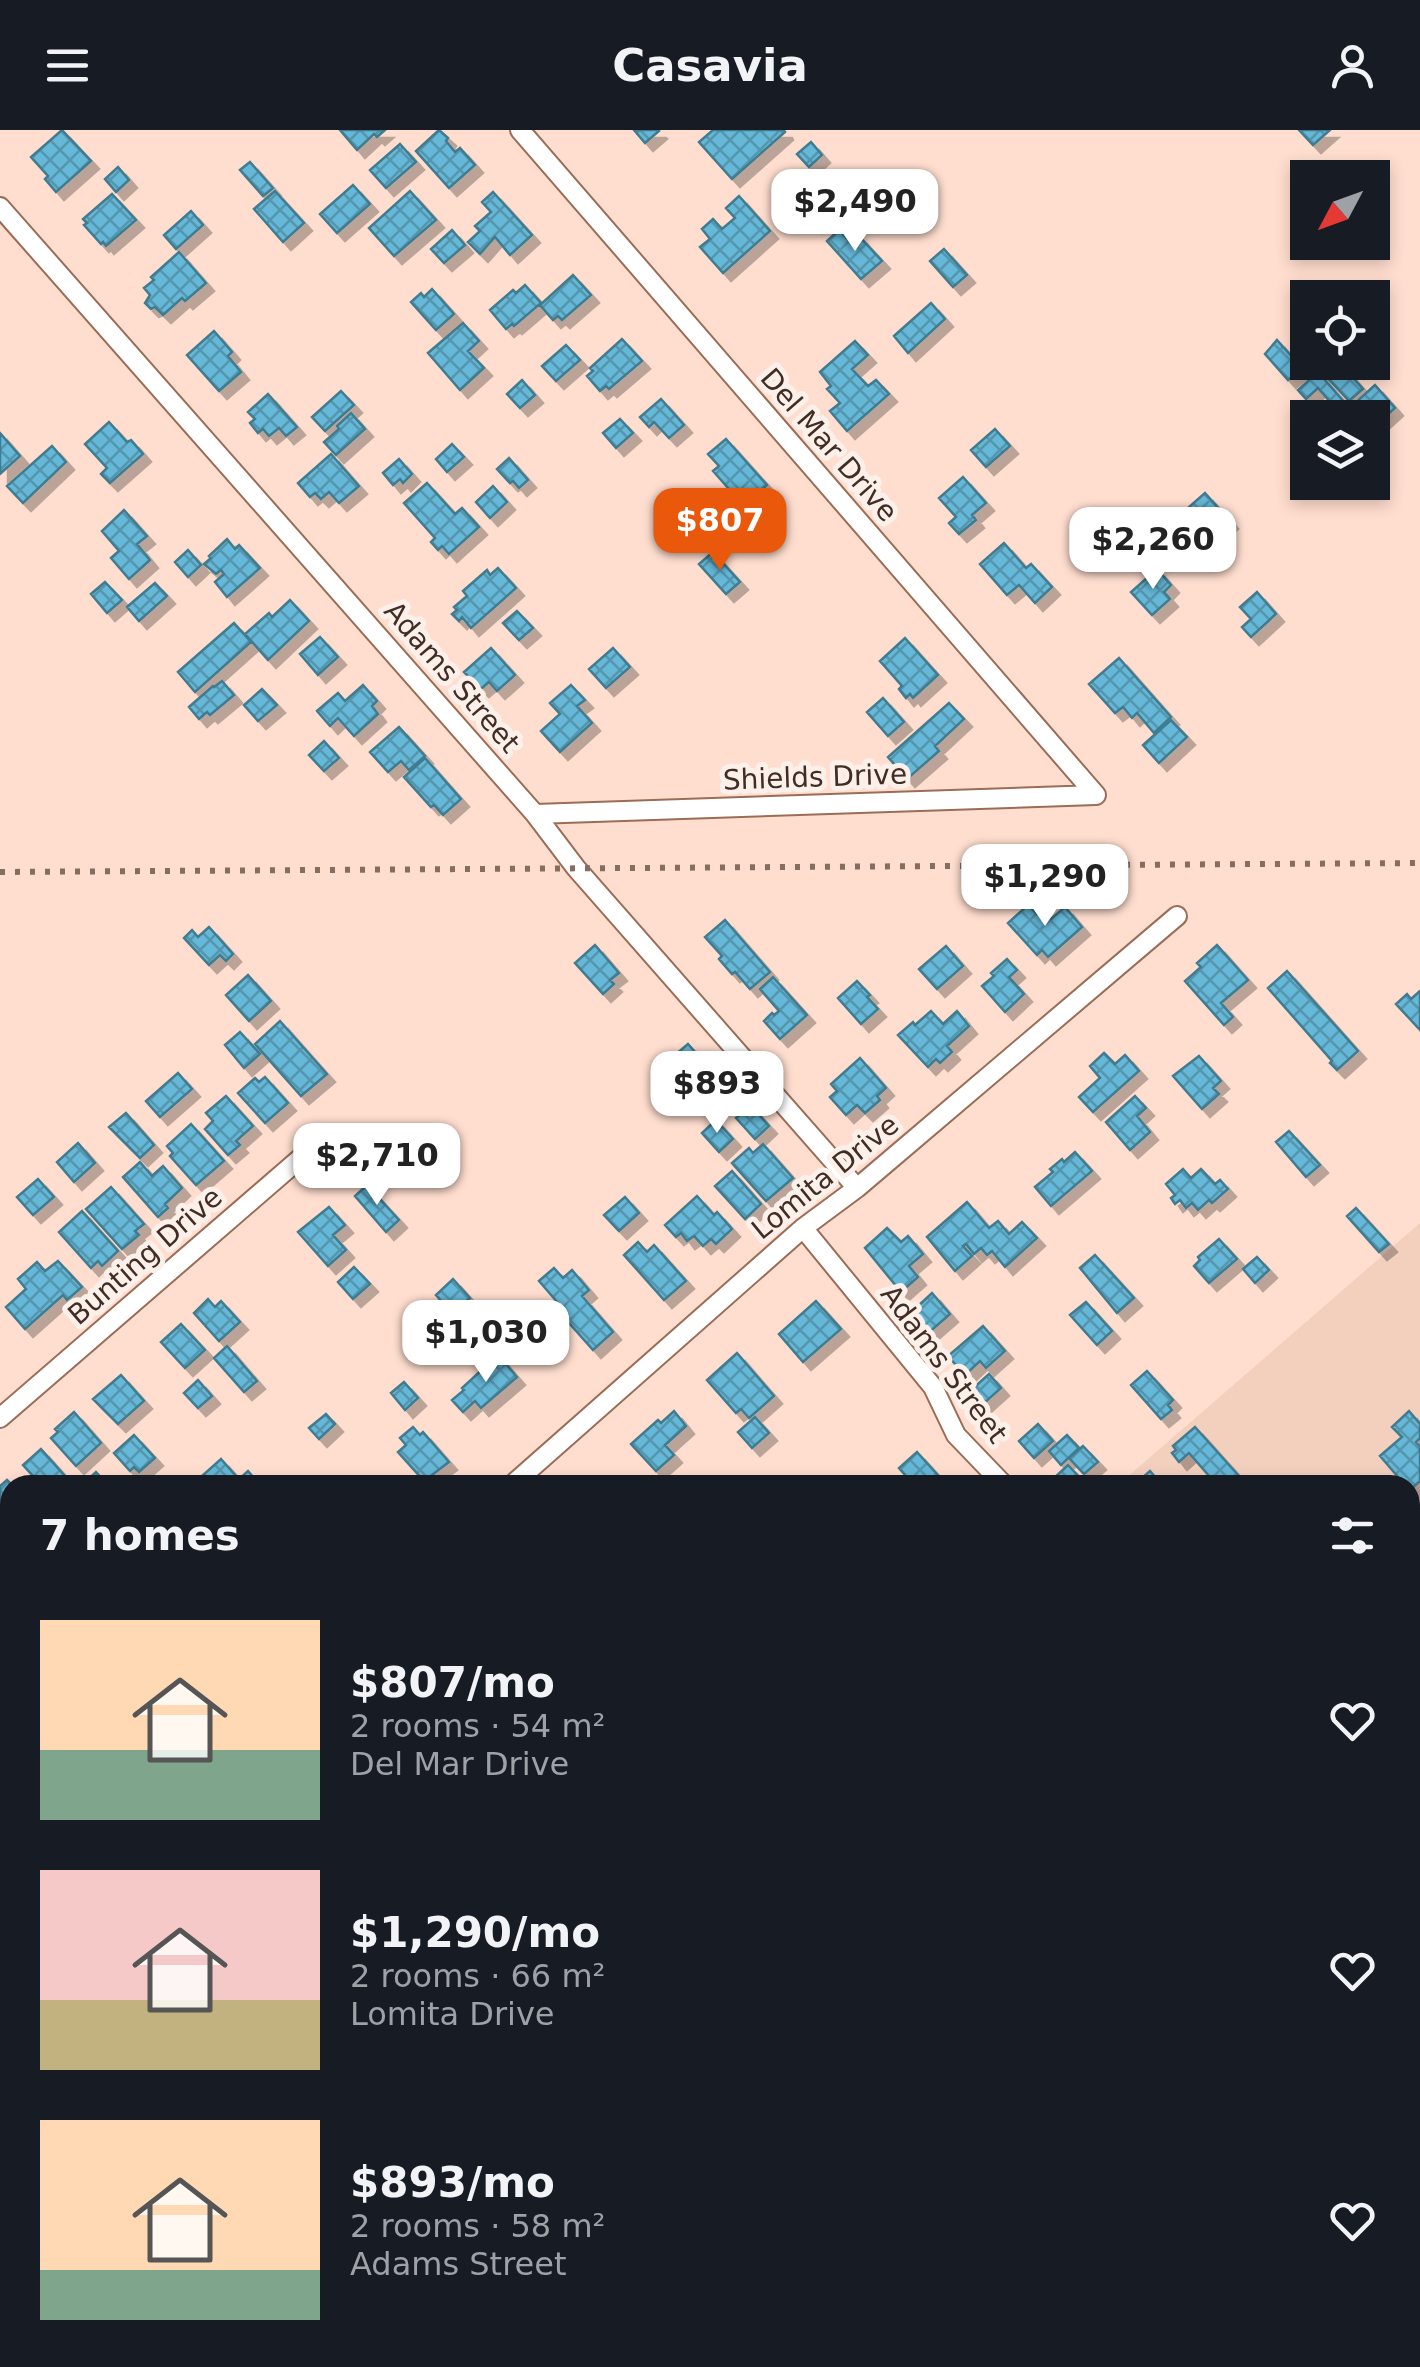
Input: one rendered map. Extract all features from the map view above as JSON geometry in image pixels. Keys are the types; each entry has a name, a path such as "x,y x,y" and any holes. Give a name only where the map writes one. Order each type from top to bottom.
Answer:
{"street":[{"name":"Del Mar Drive","path":"520,130 1096,795"},
{"name":"Adams Street","path":"0,207 535,814 576,868 857,1188"},
{"name":"Shields Drive","path":"535,814 1096,795"},
{"name":"Lomita Drive","path":"523,1475 803,1228 857,1188 1177,916"},
{"name":"Bunting Drive","path":"0,1418 326,1136"},
{"name":"Adams Street","path":"803,1228 933,1387 956,1435 994,1475"}],"shaded area":[{"path":"1420,1223 1420,1475 1130,1475"}],"building":[{"path":"62,130 91,161 56,192 31,157"},
{"path":"340,130 385,130 377,137 374,134 357,150"},
{"path":"439,130 455,152 460,148 475,165 449,188 416,151"},
{"path":"634,130 658,130 659,131 645,143"},
{"path":"713,130 785,132 732,179 699,142"},
{"path":"1299,130 1330,130 1313,145"},
{"path":"811,142 822,155 809,167 797,154"},
{"path":"400,144 416,162 386,188 370,170"},
{"path":"250,162 273,188 263,196 240,170"},
{"path":"118,167 129,180 116,192 105,179"},
{"path":"353,185 370,204 337,233 320,214"},
{"path":"827,186 840,201 814,225 796,205 816,188 820,192"},
{"path":"275,191 304,223 283,242 254,209"},
{"path":"410,191 436,220 394,256 369,228"},
{"path":"493,192 532,235 510,255 495,237 480,254 468,242 480,231 475,226 491,212 482,202"},
{"path":"112,194 136,220 106,246 84,225 87,223 83,219"},
{"path":"739,196 770,231 723,273 700,247 710,239 702,229 713,219 722,229 735,218 726,208"},
{"path":"191,211 203,225 176,249 164,235"},
{"path":"452,230 465,245 444,263 431,249"},
{"path":"839,230 851,243 859,236 882,261 861,279 827,241"},
{"path":"944,249 967,275 953,287 930,261"},
{"path":"179,252 206,283 163,315 145,303 150,295 144,288"},
{"path":"573,275 591,295 562,320 558,316 553,320 540,305"},
{"path":"525,285 541,303 506,329 490,310"},
{"path":"432,289 454,314 436,330 411,302"},
{"path":"931,303 945,319 908,353 894,336"},
{"path":"463,323 479,341 468,351 484,368 460,390 428,353"},
{"path":"214,331 232,352 228,356 241,372 219,391 187,355"},
{"path":"622,339 642,361 609,389 606,386 600,391 587,376 593,371 590,368"},
{"path":"1277,340 1290,355 1290,378 1288,380 1265,354"},
{"path":"855,341 868,355 852,369 868,386 876,380 889,394 847,431 830,411 840,403 827,389 831,386 820,372"},
{"path":"566,345 580,360 556,381 542,366"},
{"path":"522,380 535,395 520,408 507,394"},
{"path":"1309,380 1325,380 1342,400 1328,400 1318,388 1306,399 1298,390"},
{"path":"1330,380 1355,380 1363,389 1348,400"},
{"path":"1375,385 1388,400 1358,400"},
{"path":"341,391 354,405 325,431 312,417"},
{"path":"268,394 297,427 286,436 279,428 269,436 263,429 258,433 250,423 255,419 248,412"},
{"path":"661,399 684,425 669,438 654,422 649,427 640,417"},
{"path":"351,413 365,429 336,455 324,442"},
{"path":"620,419 633,433 616,448 603,433"},
{"path":"109,422 143,454 110,483 101,474 107,468 85,444"},
{"path":"995,429 1010,446 986,467 971,450"},
{"path":"0,433 20,456 0,474"},
{"path":"726,439 767,485 744,506 713,471 719,466 708,454"},
{"path":"452,444 464,457 447,472 436,459"},
{"path":"52,446 66,462 23,503 7,486"},
{"path":"331,454 359,486 339,503 329,492 321,499 315,493 310,497 298,483"},
{"path":"509,458 528,480 519,488 497,469"},
{"path":"399,459 412,474 403,483 400,479 393,485 383,473"},
{"path":"963,477 986,503 972,515 976,520 959,534 949,523 956,517 939,498"},
{"path":"427,483 455,514 462,508 479,527 449,554 442,546 438,550 431,542 435,538 404,503"},
{"path":"493,486 507,502 490,518 476,502"},
{"path":"1205,493 1230,521 1214,535 1189,507"},
{"path":"124,510 147,536 137,544 150,560 129,579 111,558 119,551 102,531"},
{"path":"1166,529 1182,547 1168,560 1152,542"},
{"path":"227,539 235,549 239,545 260,568 227,597 215,582 224,574 221,570 216,574 204,564"},
{"path":"1004,543 1026,568 1031,564 1052,587 1035,603 1019,585 1007,595 980,564"},
{"path":"188,550 201,565 188,577 175,562"},
{"path":"713,552 740,582 726,594 699,564"},
{"path":"498,568 516,588 471,628 462,617 459,621 452,614 467,596 463,591 487,570 490,575"},
{"path":"1157,569 1171,585 1164,592 1170,599 1152,615 1131,592"},
{"path":"105,582 122,600 107,613 91,594"},
{"path":"155,583 167,596 139,621 127,607"},
{"path":"1257,592 1276,614 1251,637 1242,627 1251,619 1240,607"},
{"path":"290,600 309,621 268,660 245,634"},
{"path":"517,611 533,628 519,640 503,623"},
{"path":"234,623 251,642 195,692 178,672"},
{"path":"320,637 338,657 318,675 300,654"},
{"path":"905,638 938,675 913,698 910,694 906,698 899,689 902,686 880,661"},
{"path":"491,648 515,675 497,691 489,682 481,689 464,672"},
{"path":"613,648 630,667 606,688 589,669"},
{"path":"1119,658 1171,717 1154,733 1137,713 1132,718 1123,707 1115,713 1089,684"},
{"path":"222,681 234,695 199,719 189,707"},
{"path":"363,685 377,701 372,706 378,714 354,736 338,718 330,726 317,711 338,693 345,701"},
{"path":"571,685 585,700 577,706 592,723 560,752 541,731 560,714 550,703"},
{"path":"262,689 277,705 258,721 244,705"},
{"path":"883,698 904,722 888,736 867,712"},
{"path":"949,703 964,719 935,746 939,751 907,779 888,757"},
{"path":"1171,720 1187,737 1159,763 1143,745"},
{"path":"399,727 425,756 409,770 401,761 388,772 370,752"},
{"path":"324,741 339,758 324,771 309,755"},
{"path":"425,758 461,799 443,815 404,777"},
{"path":"1028,905 1037,914 1042,909 1051,919 1065,907 1082,927 1048,957 1042,950 1037,955 1008,923"},
{"path":"725,920 770,972 750,989 719,959 722,956 705,937"},
{"path":"209,927 233,954 226,961 220,955 209,965 184,938 192,930 198,937"},
{"path":"595,945 619,973 603,994 575,963"},
{"path":"1217,945 1248,980 1221,1003 1233,1017 1224,1025 1185,981"},
{"path":"946,946 963,966 937,989 919,969"},
{"path":"1007,959 1017,970 1009,977 1024,994 1005,1012 982,986"},
{"path":"1287,971 1358,1051 1337,1070 1268,988"},
{"path":"248,975 271,1001 249,1021 226,995"},
{"path":"773,977 807,1015 780,1039 764,1021 779,1011 760,989"},
{"path":"857,981 878,1009 861,1024 838,998"},
{"path":"1420,991 1420,1030 1396,1004 1407,994 1411,999"},
{"path":"931,1011 943,1024 957,1011 969,1026 947,1046 952,1052 928,1067 898,1035"},
{"path":"280,1021 327,1074 301,1096 255,1044"},
{"path":"240,1032 260,1054 244,1068 225,1045"},
{"path":"688,1044 712,1071 692,1089 687,1084 682,1089 669,1074 675,1069 668,1061"},
{"path":"1104,1053 1115,1064 1125,1055 1139,1071 1093,1112 1079,1097 1100,1078 1090,1066"},
{"path":"1199,1056 1221,1081 1213,1088 1219,1094 1202,1109 1173,1076"},
{"path":"860,1058 886,1088 877,1096 880,1100 865,1113 857,1105 846,1115 830,1097 837,1091 831,1084"},
{"path":"178,1073 192,1089 160,1117 146,1101"},
{"path":"265,1077 288,1103 265,1123 238,1093 255,1078 259,1082"},
{"path":"226,1096 253,1126 236,1141 240,1145 228,1155 205,1129 213,1121 206,1113"},
{"path":"1135,1096 1146,1108 1137,1116 1150,1132 1130,1150 1106,1122"},
{"path":"751,1106 769,1126 755,1139 736,1118"},
{"path":"126,1113 154,1145 140,1158 109,1127"},
{"path":"716,1120 733,1139 719,1152 702,1133"},
{"path":"191,1124 224,1161 196,1185 170,1156 173,1153 167,1146"},
{"path":"1289,1131 1320,1165 1306,1177 1276,1142"},
{"path":"78,1143 95,1163 74,1182 57,1162"},
{"path":"763,1144 793,1178 766,1201 732,1163 749,1148 753,1153"},
{"path":"1075,1152 1092,1171 1051,1206 1035,1187 1053,1172 1050,1169"},
{"path":"140,1162 152,1176 163,1166 182,1188 158,1217 123,1177"},
{"path":"1183,1169 1191,1178 1201,1169 1215,1184 1220,1180 1228,1189 1198,1210 1192,1203 1186,1208 1180,1200 1175,1204 1171,1198 1175,1195 1166,1184"},
{"path":"732,1171 761,1204 745,1219 715,1186"},
{"path":"38,1179 54,1197 33,1215 17,1197"},
{"path":"367,1185 399,1220 386,1232 355,1196"},
{"path":"111,1187 144,1224 135,1231 139,1235 122,1249 86,1209"},
{"path":"697,1196 732,1229 716,1244 711,1239 703,1246 694,1236 687,1241 681,1233 676,1237 665,1225"},
{"path":"625,1197 639,1213 619,1231 604,1215"},
{"path":"967,1202 989,1228 998,1221 1009,1234 1022,1222 1037,1238 1005,1267 992,1251 987,1255 981,1248 974,1254 966,1244 963,1246 972,1256 955,1271 927,1237"},
{"path":"329,1207 345,1225 333,1235 346,1250 328,1266 298,1232"},
{"path":"1356,1208 1389,1244 1379,1252 1347,1216"},
{"path":"82,1211 118,1251 102,1266 98,1261 91,1268 59,1232"},
{"path":"887,1228 901,1242 908,1236 923,1254 909,1266 918,1277 901,1292 865,1248"},
{"path":"1219,1239 1237,1259 1209,1283 1194,1266 1200,1260 1198,1257"},
{"path":"638,1242 647,1252 654,1245 686,1281 664,1300 624,1255"},
{"path":"1095,1255 1134,1298 1117,1313 1080,1268"},
{"path":"1257,1257 1269,1270 1255,1283 1243,1269"},
{"path":"58,1261 82,1287 67,1300 63,1295 25,1329 6,1307 26,1289 18,1279 37,1262 45,1271"},
{"path":"354,1267 370,1284 353,1299 338,1282"},
{"path":"554,1268 563,1278 572,1270 589,1290 582,1296 613,1332 593,1350 561,1314 564,1310 539,1281"},
{"path":"453,1279 470,1298 452,1313 436,1295"},
{"path":"932,1293 950,1314 926,1335 911,1319"},
{"path":"208,1299 215,1307 221,1301 240,1322 219,1341 194,1313"},
{"path":"816,1301 841,1329 803,1362 779,1334"},
{"path":"1086,1302 1112,1331 1097,1345 1070,1315"},
{"path":"474,1308 489,1324 476,1336 461,1319"},
{"path":"181,1324 205,1350 185,1368 161,1342"},
{"path":"983,1326 1005,1351 986,1368 980,1361 965,1375 948,1356"},
{"path":"227,1346 257,1381 244,1392 214,1358"},
{"path":"737,1353 774,1396 749,1418 741,1409 736,1413 707,1380"},
{"path":"498,1355 517,1377 481,1408 475,1401 463,1412 452,1400"},
{"path":"1147,1371 1173,1400 1168,1405 1172,1410 1161,1419 1131,1385"},
{"path":"989,1374 1001,1388 982,1405 970,1391"},
{"path":"121,1375 144,1401 118,1424 93,1399"},
{"path":"198,1380 212,1396 198,1408 184,1393"},
{"path":"404,1382 418,1398 405,1410 391,1393"},
{"path":"674,1411 686,1426 665,1445 674,1455 656,1471 631,1444"},
{"path":"1409,1411 1420,1424 1420,1438 1416,1442 1420,1447 1420,1475 1396,1475 1380,1456 1402,1437 1392,1427"},
{"path":"74,1412 101,1443 76,1466 51,1438"},
{"path":"326,1414 335,1424 319,1439 309,1428"},
{"path":"755,1417 769,1433 752,1448 738,1432"},
{"path":"1038,1424 1053,1441 1034,1458 1019,1441"},
{"path":"413,1427 420,1435 423,1432 449,1462 432,1475 419,1475 398,1452 406,1445 400,1438"},
{"path":"1195,1427 1238,1475 1208,1475 1189,1453 1179,1462 1172,1453 1176,1450 1173,1446"},
{"path":"134,1435 155,1458 139,1472 134,1467 130,1471 114,1453"},
{"path":"1067,1435 1079,1448 1061,1465 1049,1451"},
{"path":"1083,1446 1098,1462 1084,1474 1069,1458"},
{"path":"41,1449 64,1475 32,1475 23,1465"},
{"path":"917,1452 938,1475 905,1475 899,1468"},
{"path":"221,1459 235,1475 203,1475"},
{"path":"1068,1465 1077,1475 1057,1475"}],"railway":[{"path":"0,872 1420,863"}]}
